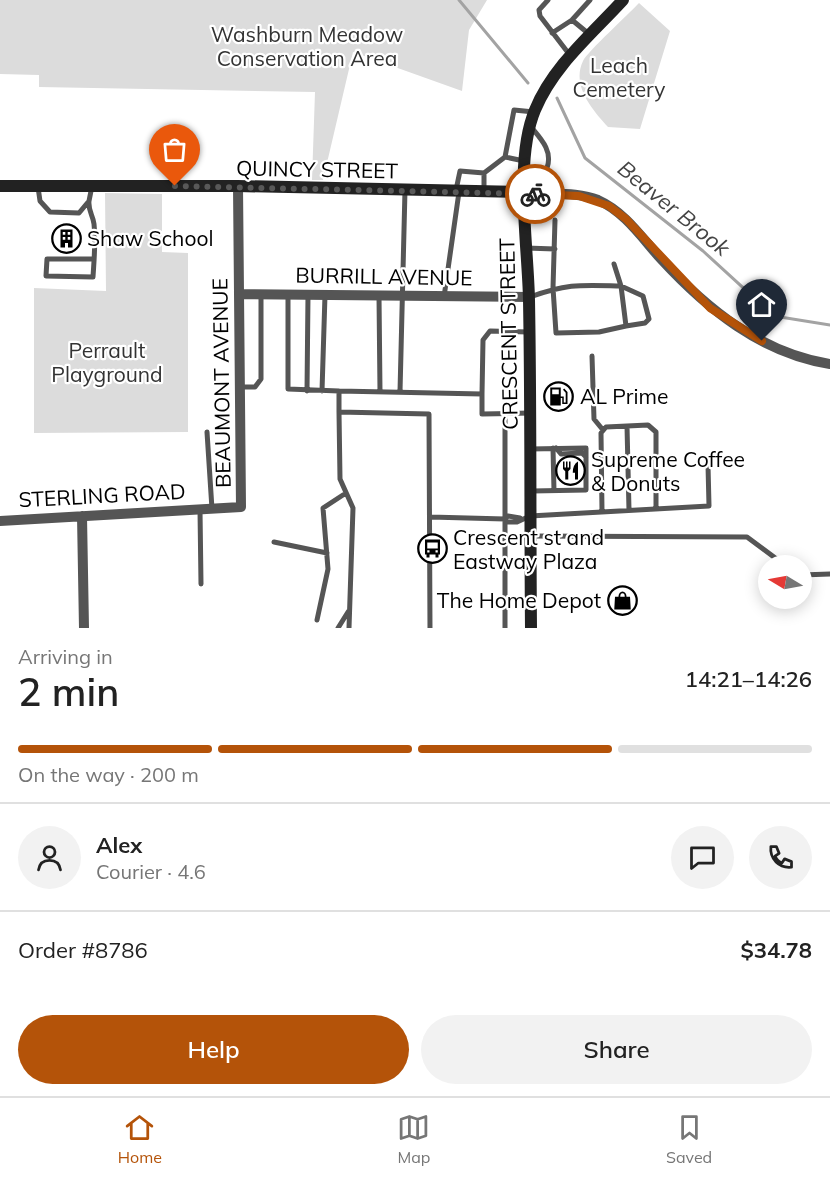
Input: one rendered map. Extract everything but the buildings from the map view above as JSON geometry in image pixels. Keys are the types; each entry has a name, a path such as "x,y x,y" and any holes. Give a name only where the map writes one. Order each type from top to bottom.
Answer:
{"main road":[{"name":"CRESCENT STREET","path":"531,628 530,536 525,517 530,491 530,413 525,192 531,127 534,112 553,78 623,0"},
{"name":"QUINCY STREET","path":"0,186 238,186 525,192"}],"street":[{"name":"BEAUMONT AVENUE","path":"238,186 241,507"},
{"path":"525,192 579,196 609,206 626,219 684,284 732,324 773,346 830,364"},
{"name":"BURRILL AVENUE","path":"239,294 529,297"},
{"name":"STERLING ROAD","path":"0,520 241,507"},
{"path":"82,516 84,628"}],"lane":[{"path":"548,0 539,10 540,16 571,56"},
{"path":"552,33 572,20 590,0"},
{"path":"572,20 591,35"},
{"path":"444,297 460,171 484,173 505,157 513,110 534,112"},
{"path":"505,157 526,167 547,168 549,163 547,146 531,127"},
{"path":"484,173 484,191"},
{"path":"38,186 40,201 50,212 79,213 89,201"},
{"path":"92,186 88,212 94,221 94,259 93,277 46,276 47,259 94,259"},
{"path":"400,392 400,296 405,190"},
{"path":"529,297 553,288 569,284 621,285 643,296 649,319 645,323 618,329 584,333 556,333 553,288 555,220"},
{"path":"526,248 555,249"},
{"path":"614,264 621,285 626,326"},
{"path":"240,387 255,387 261,379 261,294"},
{"path":"288,295 288,390 482,394"},
{"path":"307,390 308,295"},
{"path":"322,391 325,295"},
{"path":"379,296 380,392"},
{"path":"529,332 490,331 486,334 483,340 482,414 530,413"},
{"path":"592,356 594,419 603,430"},
{"path":"339,391 340,478 353,508 349,628"},
{"path":"339,412 429,414 430,628"},
{"path":"505,413 505,628"},
{"path":"602,511 601,433 606,427 648,425 656,432 656,509"},
{"path":"627,426 629,510"},
{"path":"207,432 212,509"},
{"path":"554,448 554,491"},
{"path":"530,449 586,448 586,490 530,491"},
{"path":"430,517 505,519 508,516 525,517 709,506 708,465"},
{"path":"317,621 328,569 323,508 346,493"},
{"path":"200,510 201,584"},
{"path":"530,536 747,537 771,555"},
{"path":"274,542 327,553"},
{"path":"812,575 830,574"},
{"path":"338,628 349,611"}],"green space":[{"name":"Washburn Meadow Conservation Area","path":"0,0 487,0 469,30 462,91 353,52 323,180 312,180 315,92 39,87 39,75 0,74"},
{"name":"Leach Cemetery","path":"639,3 670,31 640,129 608,127 585,97 580,70 586,56"},
{"name":"Perrault Playground","path":"105,193 162,194 162,252 188,253 188,432 34,433 34,288 106,291"}],"waterway":[{"name":"Beaver Brook","path":"459,0 528,83"},
{"name":"Beaver Brook","path":"557,98 585,158 703,251 774,316 830,325"}],"way so far":[{"path":"175,186 484,191 535,194"}],"place":[{"name":"Shaw School","path":"66,238"},
{"name":"AL Prime","path":"559,396"},
{"name":"Supreme Coffee & Donuts","path":"570,471"},
{"name":"Crescent st and Eastway Plaza","path":"432,549"},
{"name":"The Home Depot","path":"622,600"}],"route":[{"path":"535,194 579,196 609,206 626,219 684,284 710,308 762,341"}]}
